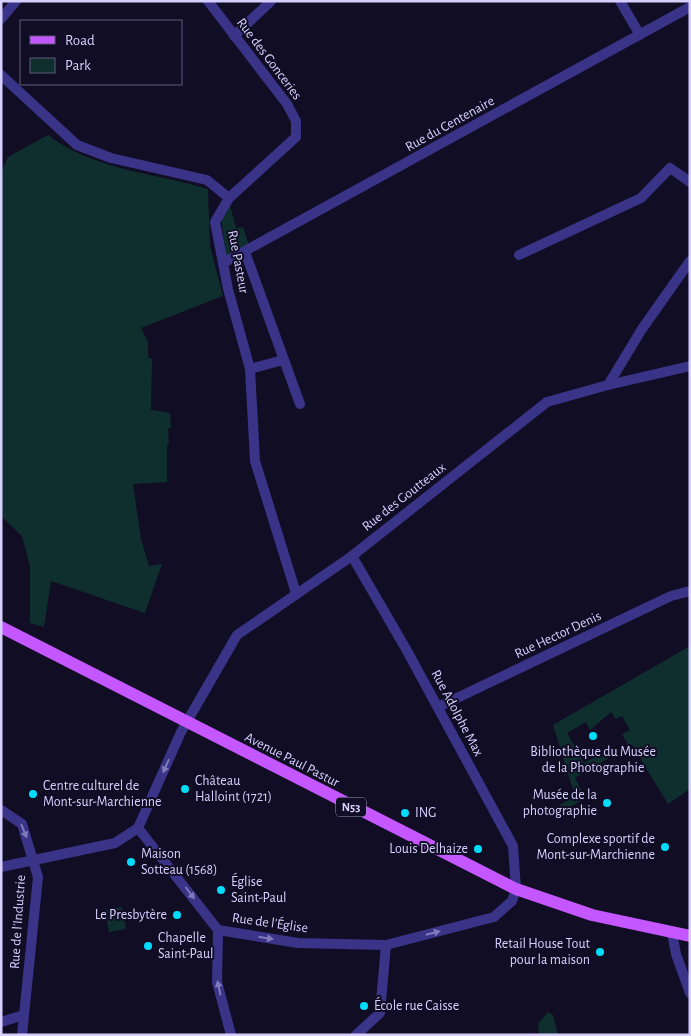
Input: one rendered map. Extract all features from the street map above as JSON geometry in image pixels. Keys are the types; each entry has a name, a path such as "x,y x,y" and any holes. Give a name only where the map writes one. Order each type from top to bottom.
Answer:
{"main road":[{"name":"Avenue Paul Pastur","path":"1,627 516,889 592,915 690,936"}],"street":[{"path":"3,14 16,1"},
{"name":"Rue des Gonceries","path":"208,1 287,104 296,121 296,137 229,198"},
{"path":"234,36 271,1"},
{"path":"620,1 640,35"},
{"name":"Rue du Centenaire","path":"223,263 690,7"},
{"path":"1,75 77,145 111,158 207,180 229,198"},
{"path":"519,255 641,198 670,168 690,182"},
{"name":"Rue Pasteur","path":"229,198 215,222 223,263 250,370 255,462 296,593"},
{"path":"245,252 300,404"},
{"path":"608,385 642,329 690,261"},
{"path":"250,370 283,360"},
{"name":"Rue des Goutteaux","path":"187,723 237,636 296,593 352,556 548,402 608,385 690,366"},
{"name":"Rue Adolphe Max","path":"352,556 438,707 513,846 516,889"},
{"name":"Rue Hector Denis","path":"438,707 671,596 690,590"},
{"path":"138,828 181,732 187,723"},
{"path":"1,810 22,824 34,861 1,867"},
{"name":"Rue de l'Église","path":"138,828 218,930 298,943 386,945 494,917 512,901 516,889"},
{"name":"Rue de l'Industrie","path":"22,1035 38,877 34,861 115,843 138,828"},
{"path":"218,930 217,982 231,1035"},
{"path":"672,933 676,954 690,993"},
{"path":"356,1035 380,1013 386,945"},
{"path":"1,1022 24,1015"}],"green space":[{"path":"48,135 66,147 104,163 208,189 210,246 223,296 141,328 148,342 148,357 152,359 151,410 170,413 171,428 168,428 167,482 133,484 141,539 149,566 162,564 145,613 51,581 44,627 30,623 30,566 22,536 1,516 1,172 8,157"},
{"path":"230,205 236,228 243,227 249,246 226,257 221,216"},
{"path":"690,646 690,789 668,804 632,745 629,746 622,734 630,730 622,716 616,719 611,712 590,730 586,722 567,733 584,763 611,748 614,755 575,778 584,795 580,801 554,817 551,810 570,799 574,793 553,725"},
{"path":"122,907 126,929 109,932 105,910"},
{"path":"548,1012 553,1015 558,1035 539,1035 538,1024"}],"place":[{"name":"Bibliothèque du Musée de la Photographie","path":"593,736"},
{"name":"Château Halloint (1721)","path":"185,789"},
{"name":"Centre culturel de Mont-sur-Marchienne","path":"33,794"},
{"name":"Musée de la photographie","path":"607,803"},
{"name":"ING","path":"405,813"},
{"name":"Complexe sportif de Mont-sur-Marchienne","path":"665,847"},
{"name":"Louis Delhaize","path":"478,849"},
{"name":"Maison Sotteau (1568)","path":"131,862"},
{"name":"Église Saint-Paul","path":"221,890"},
{"name":"Le Presbytère","path":"177,915"},
{"name":"Chapelle Saint-Paul","path":"148,946"},
{"name":"Retail House Tout pour la maison","path":"600,952"},
{"name":"École rue Caisse","path":"364,1006"}]}
